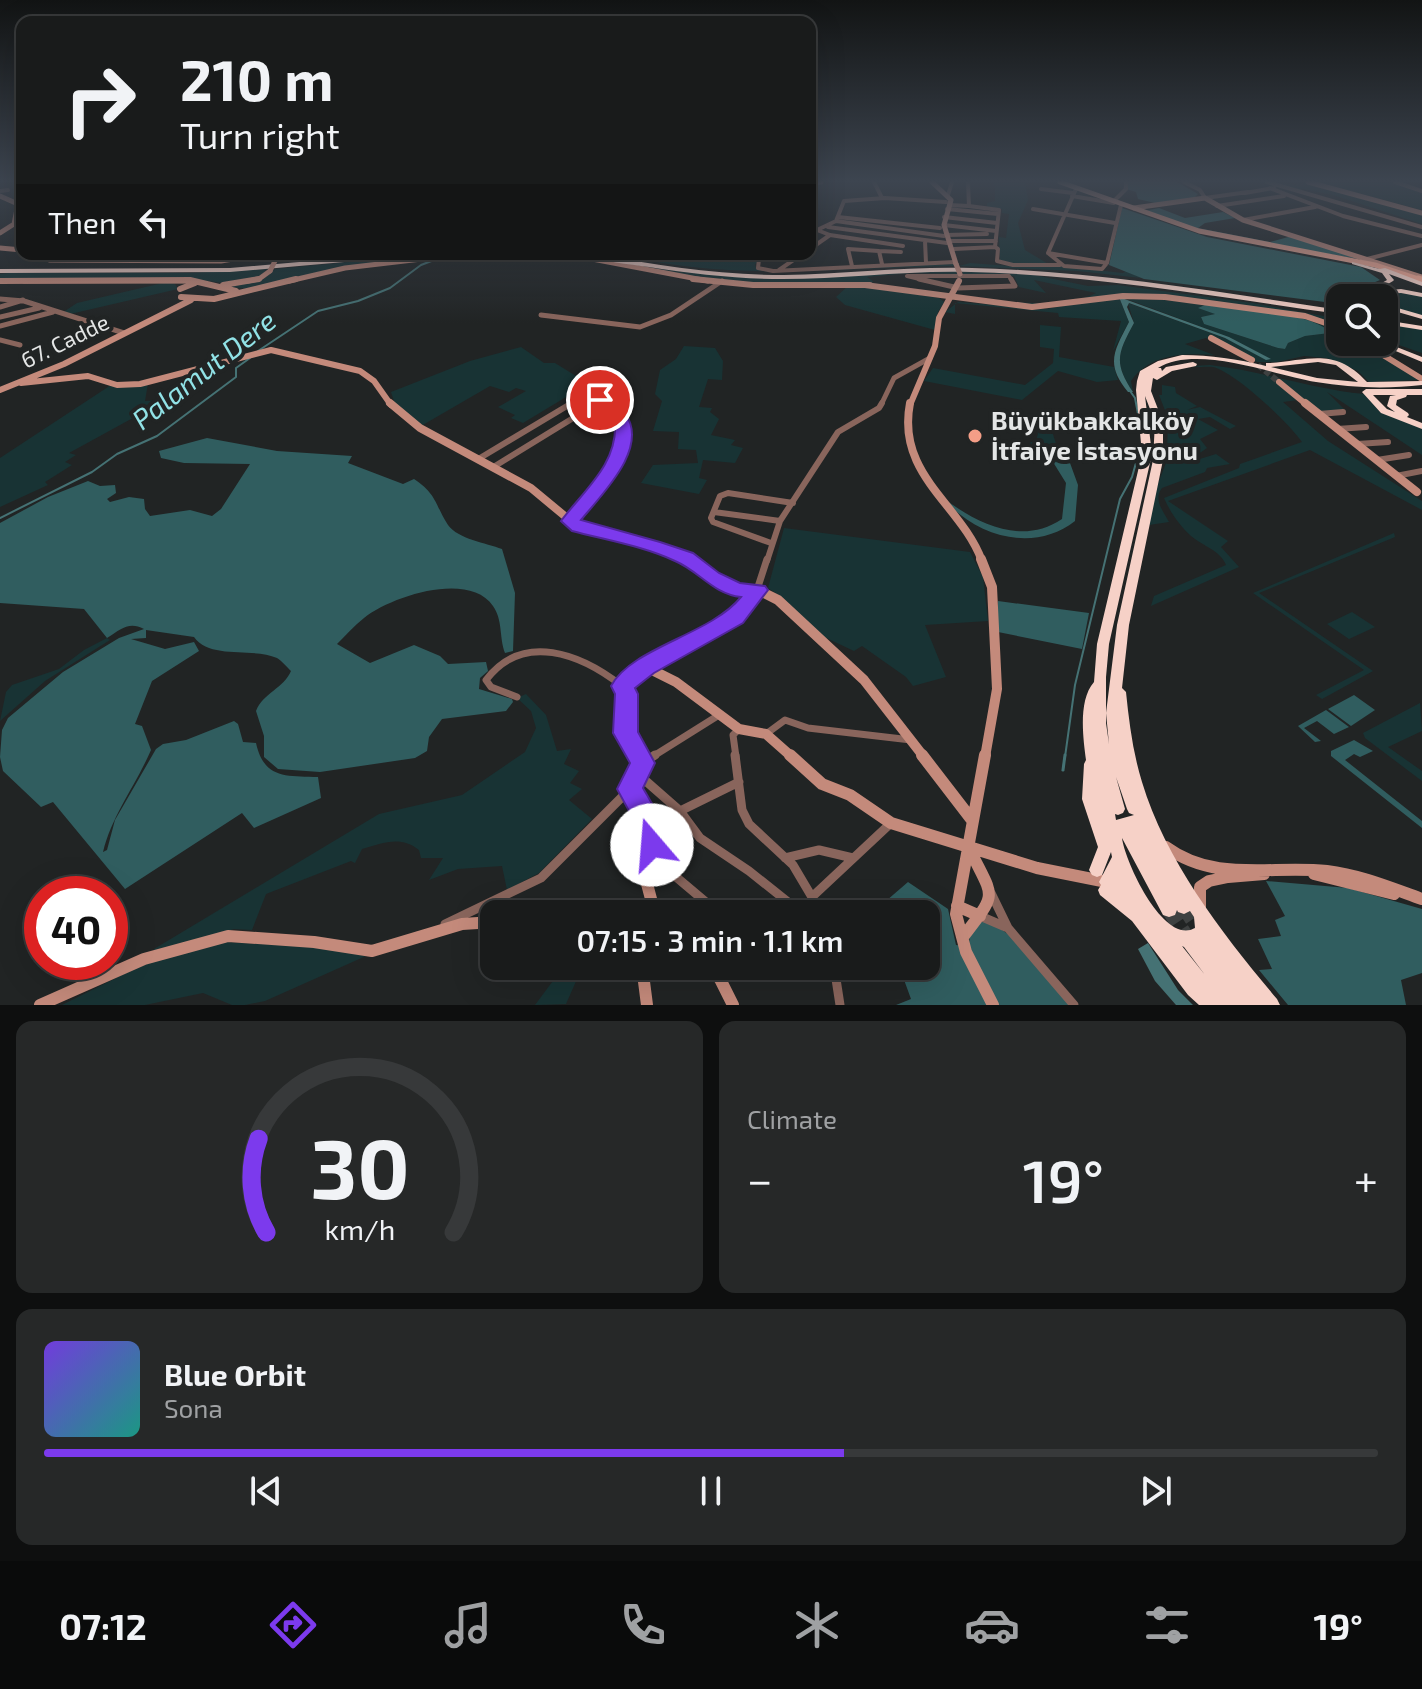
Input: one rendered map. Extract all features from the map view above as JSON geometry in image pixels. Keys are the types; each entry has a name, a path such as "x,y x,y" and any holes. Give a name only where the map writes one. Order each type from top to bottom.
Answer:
{"highway":[{"path":"0,269 214,270 325,260"},
{"path":"266,268 333,260"},
{"path":"0,269 266,268 337,260"},
{"path":"623,260 728,275 782,277 938,269 984,270 1096,280 1326,309"},
{"path":"629,260 664,267 787,274 985,268 1072,274 1326,307"},
{"path":"633,260 664,267"},
{"path":"638,260 664,267"},
{"path":"1354,263 1422,280"},
{"path":"1354,263 1384,272 1391,280 1384,284"},
{"path":"1206,291 1326,309"},
{"path":"1398,291 1422,295"},
{"path":"1217,295 1326,310"},
{"path":"1398,312 1422,323"},
{"path":"1398,320 1422,323"},
{"path":"1398,320 1422,323"},
{"path":"1398,346 1422,354"},
{"path":"1398,350 1422,360"},
{"path":"1118,809 1105,763 1099,723 1100,677 1103,644 1147,454 1147,431 1139,390 1141,377 1153,366 1180,359 1213,358 1272,365 1304,358 1322,359 1349,369 1360,382 1344,369 1329,363 1305,361 1300,367 1315,377 1338,383"},
{"path":"1134,809 1121,775 1113,738 1113,713 1123,625 1158,460 1159,431 1147,391 1149,377 1170,365 1200,361 1231,363 1337,386 1420,386"},
{"path":"1251,362 1294,376 1338,383 1420,386"},
{"path":"1420,386 1393,398 1391,406 1422,423"},
{"path":"1370,393 1384,411 1422,423"},
{"path":"1100,677 1089,712 1092,758 1089,799 1105,847 1103,881 1138,916 1194,989 1215,1005"},
{"path":"1118,682 1127,748 1139,796 1159,839 1184,910 1204,931 1196,939 1184,940 1160,927"},
{"path":"1092,758 1127,831 1184,910 1271,1005"},
{"path":"1127,831 1114,827 1135,821 1145,825 1159,839"},
{"path":"1103,881 1120,858 1127,831"},
{"path":"1120,858 1140,899 1215,1005"},
{"path":"1103,881 1140,899"},
{"path":"1237,1005 1198,941 1255,1005"}],"main road":[{"path":"943,229 956,263"},
{"path":"1190,229 1207,235 1354,263"},
{"path":"1194,229 1375,265 1422,280"},
{"path":"1271,229 1397,268 1422,280"},
{"path":"947,239 954,249 959,281 940,313 936,344 909,405 912,446 929,486 984,560 994,597 997,689 956,914 974,971 993,1005"},
{"path":"221,296 229,290 229,286 259,279 270,260"},
{"path":"158,280 174,282 181,293 204,298 264,288 327,271 415,260"},
{"path":"383,264 428,260"},
{"path":"590,260 618,267 722,281 768,285 824,282 865,285 1005,304 1052,307 1123,296 1165,297 1305,316 1326,323"},
{"path":"0,281 158,280 235,284"},
{"path":"210,285 229,290 264,288"},
{"path":"204,298 219,293 210,285"},
{"name":"67. Cadde","path":"145,322 173,306 181,293 210,285"},
{"name":"67. Cadde","path":"0,390 21,383 185,302 204,298"},
{"path":"1211,338 1251,362"},
{"path":"21,383 88,376 117,385 140,384 189,374 257,352 310,357 360,371 374,381 394,408 420,428 531,488 578,527 653,546 686,558 712,578 737,590 758,590 778,600 864,680 972,820"},
{"path":"1380,356 1420,386"},
{"path":"1279,382 1420,493"},
{"path":"646,667 676,682 739,729 766,734 822,784 850,795 891,823 1037,868 1103,881"},
{"path":"622,686 626,694 625,733 643,763 630,789 647,819 652,845 646,880 651,900"},
{"path":"1159,839 1180,860 1203,869 1331,871 1377,883 1422,902"},
{"path":"963,937 990,902 991,893 968,847"},
{"path":"1184,910 1200,887 1209,881 1271,874 1315,874 1422,902"},
{"path":"957,906 980,916"},
{"path":"40,1005 144,959 228,936 314,942 372,951 462,924 480,923"},
{"path":"644,980 647,1005"},
{"path":"720,980 733,1005"}],"street":[{"path":"821,229 817,230 830,235 903,246"},
{"path":"840,229 925,241 996,232"},
{"path":"874,234 877,229"},
{"path":"889,229 995,244"},
{"path":"968,229 996,232"},
{"path":"996,229 996,259 1001,264 1060,265 1089,271 1102,269 1107,263 1114,229"},
{"path":"1058,229 1048,253 1060,265"},
{"path":"816,245 830,235"},
{"path":"851,238 848,249 852,266"},
{"path":"902,264 905,238"},
{"path":"925,241 926,263"},
{"path":"954,249 995,244"},
{"path":"1367,260 1422,245"},
{"path":"848,249 901,252"},
{"path":"879,251 882,264"},
{"path":"1048,253 1107,263"},
{"path":"758,260 758,268 777,271 956,263"},
{"path":"777,271 793,260"},
{"path":"959,281 907,276 959,281 1015,286 1009,276 959,281"},
{"path":"541,315 640,327 671,315 722,281"},
{"path":"0,299 16,296 53,312 84,318 124,333"},
{"path":"0,307 23,300"},
{"path":"0,317 41,307"},
{"path":"0,326 53,312"},
{"path":"0,340 20,345"},
{"path":"517,697 491,687 487,676 506,660 527,651 544,649 585,662 622,686 646,667 735,618 758,590 780,521 838,432 879,408 894,378 930,358"},
{"path":"480,458 584,395 593,395 618,415 624,425 625,440 609,474 570,521"},
{"path":"495,466 601,403"},
{"path":"1318,414 1343,412"},
{"path":"1337,429 1366,427"},
{"path":"1357,444 1388,442"},
{"path":"1377,460 1409,455"},
{"path":"1396,476 1422,471"},
{"path":"771,543 714,522 711,518 720,496 726,493 793,503"},
{"path":"714,512 780,521"},
{"path":"643,763 719,715"},
{"path":"766,734 785,720 809,730 838,729 895,741 911,740"},
{"path":"739,729 733,735 742,810 749,824 793,865 815,900"},
{"path":"639,775 680,811 706,842 751,872 782,900"},
{"path":"680,811 739,782"},
{"path":"424,935 541,878 630,789"},
{"path":"813,896 891,823"},
{"path":"785,858 825,848 853,858"},
{"path":"650,855 703,900"},
{"path":"991,893 1008,928 1074,1005"},
{"path":"980,916 1008,928"},
{"path":"836,980 840,1005"}],"shaded area":[{"path":"1007,229 1020,229 1025,250 1050,265 1038,266 1126,271 1141,278 1077,271 959,266 970,263 1010,266 1000,262 999,237 1006,238"},
{"path":"1117,229 1183,229 1207,237 1361,267 1380,280 1370,284 1326,284 1325,302 1144,279 1109,265"},
{"path":"1198,229 1270,242 1292,236 1369,261"},
{"path":"402,260 374,263 253,289 230,287 261,280 275,269"},
{"path":"604,260 745,277 956,271 958,274 910,273 867,277 872,283 755,283"},
{"path":"648,260 757,260 760,261 755,264 756,268 762,271 703,268"},
{"path":"953,264 954,266 828,270 762,271"},
{"path":"267,269 261,276 224,283 191,279 0,279 0,274 9,273 189,273"},
{"path":"962,271 1034,275 1088,286 1118,285 1253,303 1326,316 1326,322 1302,314 1114,295 1075,300 1096,293 1034,280 1046,293 1019,287 1014,276 963,274"},
{"path":"167,282 175,284 178,289 66,315 62,313 77,303"},
{"path":"850,284 939,298 944,302 938,312 935,330 845,305 836,297"},
{"path":"1398,293 1422,296 1422,316 1398,308"},
{"path":"1139,296 1296,315 1326,326 1326,330 1313,322 1210,310 1215,314 1201,317 1204,324 1285,349 1288,343 1305,336 1326,333 1326,356 1381,356 1419,380 1369,382 1358,371 1326,358 1304,356 1277,362 1257,362 1206,338 1185,344 1214,355 1179,355 1157,360 1131,381 1133,392 1122,373 1121,350 1134,323 1128,303 1225,338 1270,359 1229,337 1124,298"},
{"path":"1119,297 1129,322 1113,351 1121,321 1059,317 1058,313 957,303 1046,309"},
{"path":"1119,297 1229,337 1271,359 1266,360 1225,338 1129,303 1127,307 1134,323 1120,358 1122,373 1133,392 1128,392 1114,365 1116,350 1129,322"},
{"path":"1001,301 1037,303 1056,303 1030,306"},
{"path":"955,304 955,314 945,312"},
{"path":"1205,305 1291,316 1321,326 1326,333 1305,336 1288,343 1285,349 1278,348 1204,324 1201,317 1215,314 1198,308"},
{"path":"1040,325 1061,327 1059,357 1114,367 1118,380 1097,382 1058,371 1022,400 924,381 933,368 1025,385 1053,363 1054,349 1040,347"},
{"path":"1398,326 1422,329 1422,353 1398,345"},
{"path":"684,346 715,348 723,361 722,380 708,379 699,407 712,408 710,412 719,419 711,435 735,440 731,445 743,448 735,463 703,460 699,478 707,480 699,494 641,483 653,465 698,463 696,450 678,449 679,432 653,431 662,401 655,394 660,370 676,359"},
{"path":"521,347 544,363 555,363 610,397 610,405 581,388 523,423 511,418 515,415 498,407 526,391 516,388 509,392 490,386 421,426 396,407 391,392 470,361"},
{"path":"1210,365 1364,394 1380,412 1422,428 1422,455 1327,392 1345,410 1314,413 1298,400 1283,402 1328,441 1422,501 1422,510 1310,450 1168,501 1228,541 1221,547 1239,567 1151,606 1154,596 1226,565 1216,552 1183,528 1164,498 1239,468 1240,464 1302,442 1274,411 1235,378 1213,367 1194,366"},
{"path":"148,383 145,401 165,400 159,408 161,412 145,422 131,419 69,453 76,455 65,462 72,465 45,482 48,485 0,507 0,458 111,385"},
{"path":"1162,385 1175,387 1176,393 1197,406 1187,410 1200,407 1236,426 1230,429 1210,417 1198,419 1218,430 1200,439 1207,448 1188,457 1167,454 1168,418 1159,395 1162,395"},
{"path":"1033,417 1051,428 1058,450 1066,450 1070,463 1053,462 1046,450 1015,450 1036,440 1038,434"},
{"path":"207,438 277,451 352,456 348,463 403,484 414,479 422,484 453,530 502,549 515,593 513,651 505,653 493,606 482,596 467,590 449,589 411,595 393,602 360,621 337,644 370,663 414,645 440,656 448,664 486,662 488,671 480,678 479,689 512,699 513,702 506,711 442,719 429,737 427,751 415,758 320,772 278,769 264,757 264,736 256,711 291,671 279,659 267,655 221,651 201,644 194,637 146,630 146,638 131,639 165,649 194,642 199,651 152,681 135,724 142,726 151,750 112,825 103,852 107,850 115,820 156,749 234,721 238,724 243,742 256,743 260,755 271,769 286,775 318,777 321,798 254,828 242,813 128,887 128,876 114,876 53,802 41,807 3,771 0,757 2,730 8,718 63,672 119,638 144,629 129,626 107,638 84,609 0,603 0,523 48,497 88,481 100,486 115,485 116,493 107,499 110,502 129,497 144,499 150,516 190,510 212,516 221,509 250,464 184,463 161,458 159,451"},
{"path":"1216,454 1230,464 1207,468 1205,472 1162,488 1159,501 1169,522 1149,525 1154,494 1166,463 1190,462"},
{"path":"1053,462 1070,463 1078,485 1075,521 1041,537 1005,536 987,530 955,511 942,497 970,516 1000,528 1031,531 1047,527 1062,519 1066,483"},
{"path":"784,528 970,552 983,577 988,621 925,625 946,677 913,686 906,677 862,646 854,651 820,635 783,598 768,588"},
{"path":"1394,533 1395,537 1259,593 1373,671 1322,699 1316,695 1364,670 1253,593"},
{"path":"998,601 1089,613 1082,649 998,632"},
{"path":"1352,612 1375,627 1349,639 1327,624"},
{"path":"107,638 110,640 45,681 0,721 6,692 12,685 59,669"},
{"path":"526,694 546,715 557,751 571,749 564,764 579,771 570,783 582,789 569,800 592,819 539,873 507,890 502,866 458,869 429,880 443,858 421,858 419,850 412,845 384,843 362,849 355,863 351,861 266,894 252,930 234,929 155,952 154,949 379,814 462,795 525,752 536,728 531,711 517,698"},
{"path":"1354,695 1375,710 1351,726 1328,709"},
{"path":"1420,703 1422,731 1388,747 1422,771 1422,781 1365,738 1363,733"},
{"path":"1326,710 1349,727 1334,734 1317,721 1304,728 1321,741 1315,742 1298,726"},
{"path":"1354,740 1373,751 1360,757 1354,754 1345,760 1422,821 1422,828 1331,756 1331,751"},
{"path":"1266,881 1348,888 1422,909 1422,973 1401,980 1406,1005 1288,1005 1259,970 1272,969 1258,939 1281,936 1275,920 1285,916"},
{"path":"908,882 935,900 887,900"},
{"path":"940,904 948,909 956,945 969,946 970,928 984,917 1012,937 1073,1005 896,1005 911,999 904,980 940,980"},
{"path":"224,942 319,947 366,956 265,1001 245,1005 232,1005 203,993 145,1005 62,1005 112,980 128,980 128,972 142,965"},
{"path":"1148,943 1178,990 1193,1005 1176,1005 1155,981 1138,949"},
{"path":"554,980 577,980 566,1004 535,1005"}],"waterway":[{"name":"Palamut Dere","path":"258,351 318,311 358,301 390,288 421,265 434,260"},
{"name":"Palamut Dere","path":"0,518 92,472 117,454 157,436 236,377 236,368 250,358"},
{"path":"1130,391 1135,398 1139,419"},
{"path":"1065,757 1075,685 1120,499 1132,477 1141,445"},
{"path":"1063,770 1065,755"}],"tunnel":[{"path":"1258,365 1279,382"},
{"path":"1184,907 1202,934"},
{"path":"1169,910 1188,939"}],"place":[{"name":"Büyükbakkalköy İtfaiye İstasyonu","path":"975,436"}],"route":[{"path":"600,400 615,410 623,422 625,440 609,474 570,521 578,527 653,546 686,558 712,578 737,590 758,590 754,599 735,618 646,667 622,686 626,694 625,733 643,763 630,789 647,819 652,845"}]}
